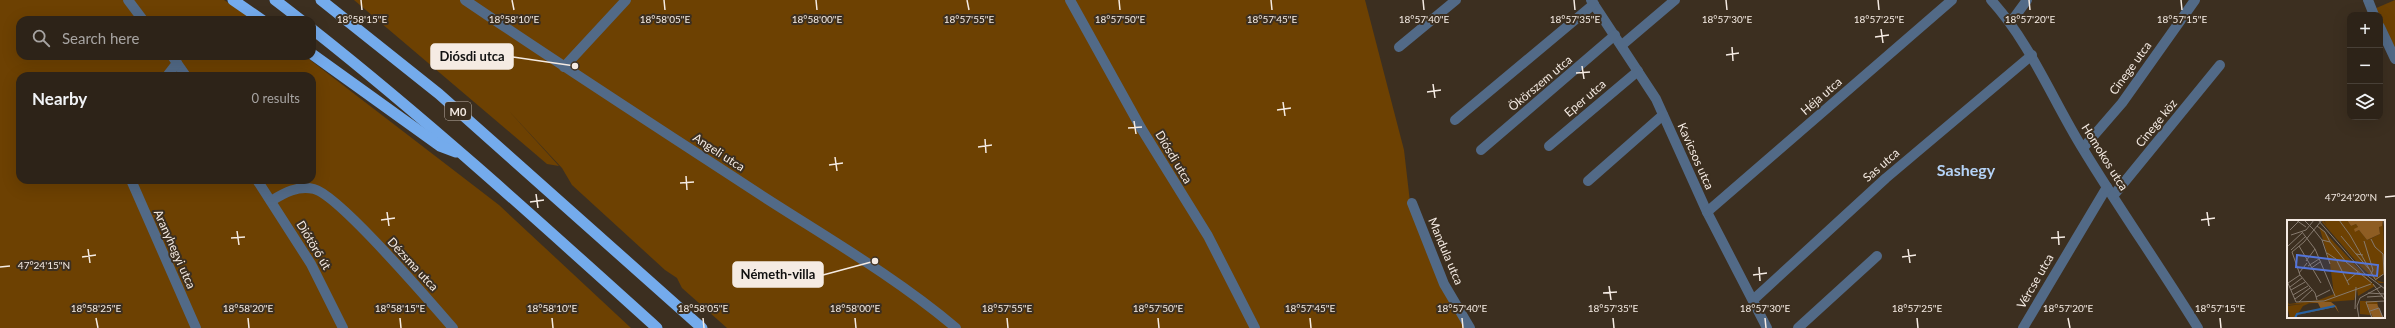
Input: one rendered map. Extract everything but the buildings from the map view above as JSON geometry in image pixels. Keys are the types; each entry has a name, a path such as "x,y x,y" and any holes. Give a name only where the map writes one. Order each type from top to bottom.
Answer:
{"highway":[{"path":"233,0 256,16"},
{"path":"275,0 296,16"},
{"name":"M0","path":"321,0 439,94 702,328"},
{"name":"M0","path":"316,32 370,75 466,156 657,328"},
{"path":"316,57 440,146 466,156"}],"street":[{"path":"128,0 140,16"},
{"name":"Angeli utca","path":"465,0 564,67 907,291 956,328"},
{"path":"564,67 626,0"},
{"name":"Diósdi utca","path":"1070,0 1145,134 1208,236 1254,328"},
{"path":"1398,47 1456,0"},
{"path":"1622,45 1675,0"},
{"name":"Héja utca","path":"1707,212 1952,0"},
{"name":"Homokos utca","path":"1991,0 2011,22 2032,55 2083,148 2198,328"},
{"path":"2011,22 2026,0"},
{"name":"Cinege utca","path":"2083,148 2122,103 2195,0"},
{"path":"2368,0 2373,12"},
{"path":"1455,120 1592,2"},
{"name":"Kavicsos utca","path":"1592,2 1622,45 1663,115 1707,212 1767,328"},
{"path":"2383,34 2395,59"},
{"name":"Ökörszem utca","path":"1481,150 1615,35"},
{"name":"Sas utca","path":"1752,300 1886,178 2032,55"},
{"path":"169,72 174,60 183,72"},
{"name":"Cinege köz","path":"2114,196 2220,65"},
{"name":"Eper utca","path":"1550,146 1638,71"},
{"path":"1588,181 1663,115"},
{"name":"Aranyhegyi utca","path":"133,184 196,328"},
{"name":"Diótörő út","path":"260,184 311,264 343,328"},
{"name":"Vércse utca","path":"2023,328 2107,187"},
{"name":"Dézsma utca","path":"271,201 284,193 304,188 324,193 346,213 399,268 453,328"},
{"name":"Mandula utca","path":"1412,203 1444,284 1470,328"},
{"path":"1798,328 1877,256"}],"shaded area":[{"path":"0,0 224,0 249,16 16,16 16,60 310,60 499,205 631,328 0,328"},
{"path":"354,0 1365,0 1404,150 1410,202 1470,328 727,328 682,288 677,278 665,270 572,185 562,168 507,109 559,166 547,164"},
{"path":"2395,0 2395,52 2383,27 2383,12 2376,12 2374,9"}],"place":[{"name":"Diósdi utca","path":"575,66"},
{"name":"Németh-villa","path":"875,261"}],"district":[{"name":"Sashegy","path":"1966,169"}]}
